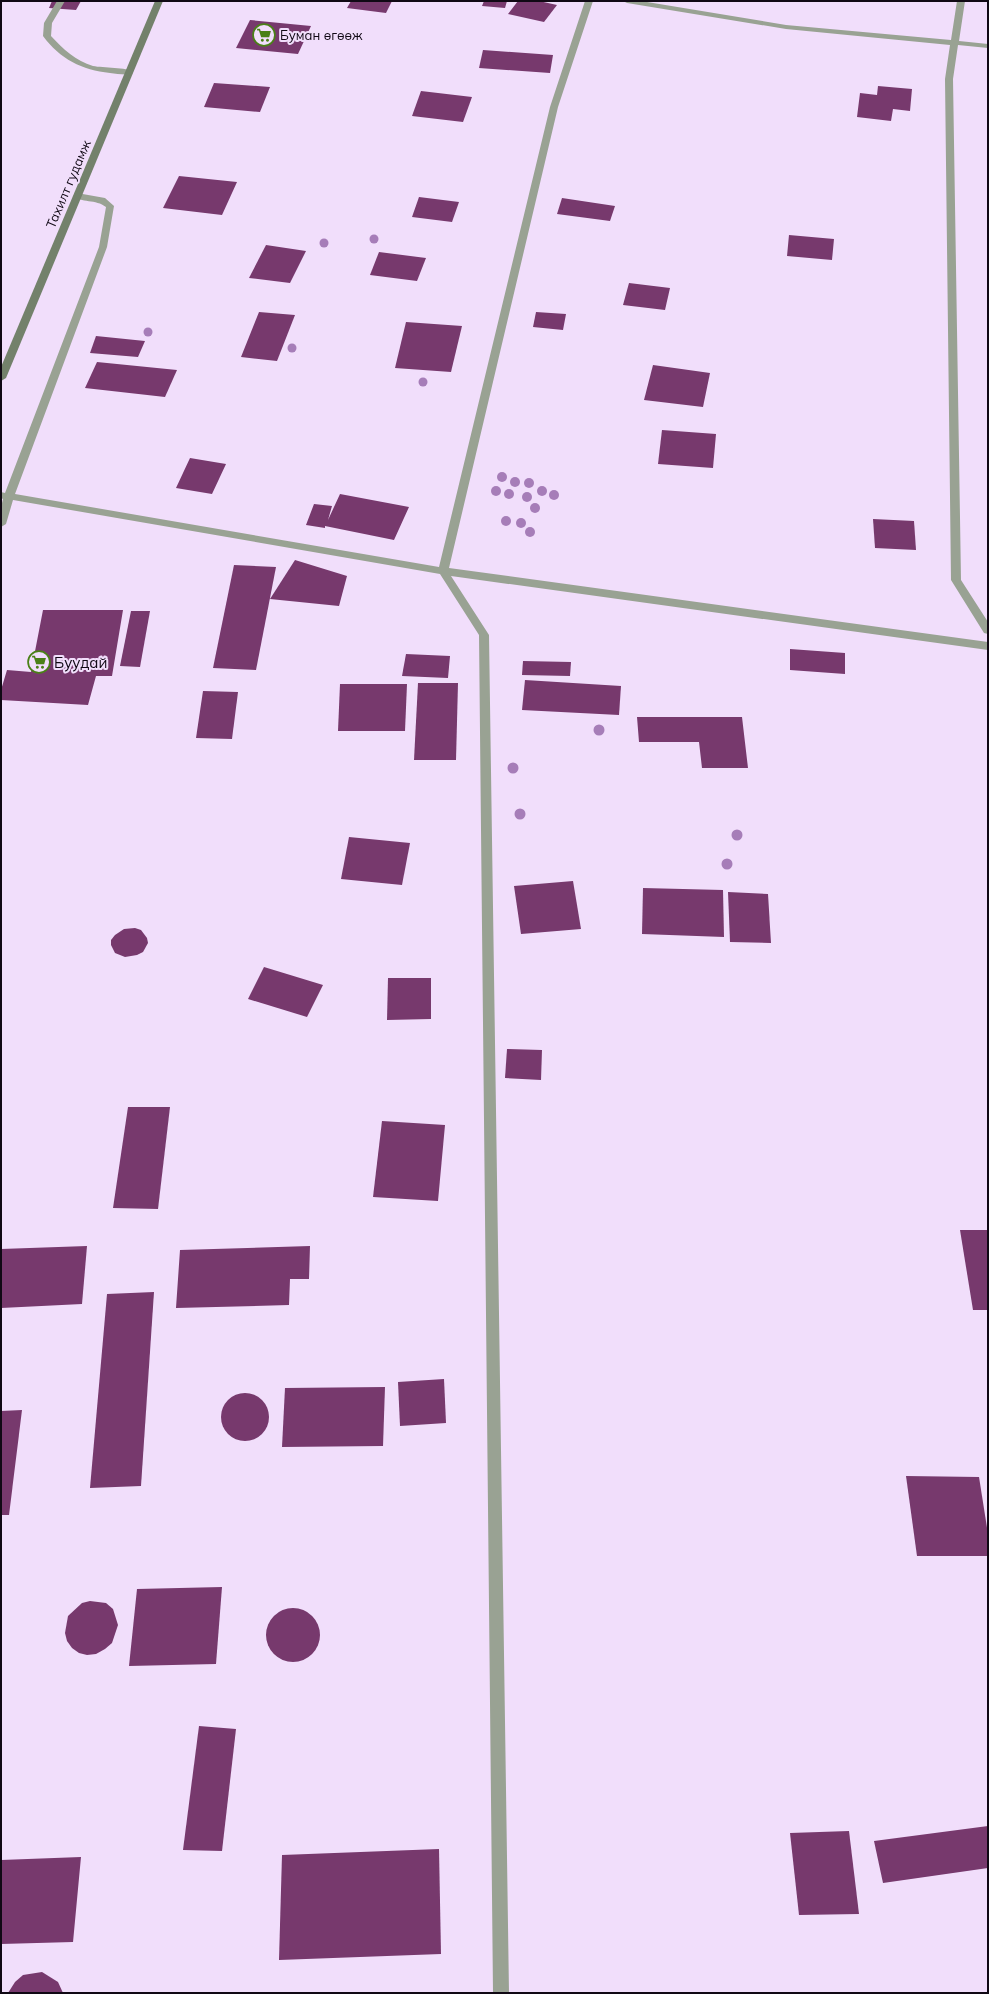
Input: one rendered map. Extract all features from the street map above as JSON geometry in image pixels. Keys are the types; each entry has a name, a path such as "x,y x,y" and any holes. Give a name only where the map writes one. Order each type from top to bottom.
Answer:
{"main road":[{"name":"Тахилт гудамж","path":"1,378 159,1"}],"street":[{"path":"61,1 48,23 47,36 62,54 76,63 96,71 129,72"},
{"path":"501,1993 484,635 444,571 554,107 590,1"},
{"path":"627,1 786,27 988,46"},
{"path":"961,1 956,42 949,79 956,580 988,630"},
{"path":"1,524 5,495 102,247 110,206 102,200 77,196"},
{"path":"5,495 444,571 988,646"}],"building":[{"path":"52,1 81,1 76,10 49,8"},
{"path":"351,1 392,1 386,13 347,8"},
{"path":"484,1 507,1 505,8 482,6"},
{"path":"518,1 539,1 557,5 544,22 508,14"},
{"path":"250,20 311,26 298,54 236,48"},
{"path":"483,50 553,55 550,73 479,68"},
{"path":"214,83 270,87 260,112 204,107"},
{"path":"878,86 912,89 910,111 893,109 891,121 857,117 860,93 877,95"},
{"path":"421,91 472,97 463,122 412,116"},
{"path":"179,176 237,182 222,215 163,208"},
{"path":"419,197 459,202 452,222 412,217"},
{"path":"562,198 615,206 610,221 557,214"},
{"path":"789,235 834,239 832,260 787,256"},
{"path":"266,245 306,251 290,283 249,278"},
{"path":"379,252 426,258 417,281 370,275"},
{"path":"629,283 670,288 665,310 623,305"},
{"path":"259,312 295,315 277,361 241,357"},
{"path":"536,312 566,314 563,330 533,327"},
{"path":"406,322 462,326 451,372 395,368"},
{"path":"96,336 145,341 138,357 90,353"},
{"path":"97,362 177,370 165,397 85,388"},
{"path":"653,365 710,373 703,407 644,400"},
{"path":"662,430 716,434 713,468 658,464"},
{"path":"190,458 226,464 212,494 176,488"},
{"path":"340,494 409,507 394,540 325,526 325,528 306,525 314,504 332,506 328,520"},
{"path":"873,519 914,521 916,550 875,548"},
{"path":"295,560 347,576 339,606 270,599"},
{"path":"234,565 276,567 256,670 213,668"},
{"path":"43,610 123,610 112,676 96,676 88,705 1,700 1,690 7,670 31,672"},
{"path":"131,611 150,611 140,667 120,666"},
{"path":"790,649 845,653 845,674 790,670"},
{"path":"406,654 450,656 448,678 402,676"},
{"path":"523,661 571,662 570,676 522,675"},
{"path":"525,680 621,686 619,715 522,710"},
{"path":"418,683 458,683 456,760 414,760"},
{"path":"340,684 407,684 405,731 338,731"},
{"path":"203,691 238,692 232,739 196,738"},
{"path":"637,717 742,717 748,768 702,768 699,742 639,742"},
{"path":"349,837 410,843 402,885 341,879"},
{"path":"573,881 581,929 521,934 514,886"},
{"path":"643,888 723,890 724,937 642,934"},
{"path":"728,892 768,894 771,943 730,942"},
{"path":"135,928 141,930 147,938 148,943 143,952 137,955 125,957 115,953 111,945 111,940 115,935 124,929"},
{"path":"264,967 323,985 307,1017 248,999"},
{"path":"388,978 431,978 431,1019 387,1020"},
{"path":"507,1049 542,1050 541,1080 505,1078"},
{"path":"128,1107 170,1107 158,1209 113,1208"},
{"path":"382,1121 445,1125 438,1201 373,1197"},
{"path":"960,1230 988,1230 988,1310 973,1310"},
{"path":"87,1246 82,1304 1,1308 1,1249"},
{"path":"310,1246 309,1279 290,1279 289,1305 176,1308 180,1250"},
{"path":"154,1292 141,1486 90,1488 107,1294"},
{"path":"444,1379 446,1423 400,1426 398,1382"},
{"path":"385,1387 383,1446 282,1447 285,1388"},
{"path":"240,1393 250,1393 262,1400 269,1412 269,1422 262,1434 250,1441 240,1441 232,1437 225,1430 221,1422 221,1412 225,1404 232,1397"},
{"path":"22,1410 9,1515 1,1515 1,1411"},
{"path":"906,1476 979,1477 988,1534 988,1556 917,1556"},
{"path":"222,1587 216,1664 129,1666 137,1589"},
{"path":"90,1601 106,1603 113,1609 118,1625 112,1643 96,1654 87,1655 79,1653 72,1648 67,1641 65,1633 68,1616 82,1603"},
{"path":"293,1608 303,1610 312,1616 318,1625 320,1635 318,1645 312,1654 303,1660 293,1662 283,1660 274,1654 268,1645 266,1635 268,1625 274,1616 283,1610"},
{"path":"199,1726 236,1729 222,1851 183,1850"},
{"path":"988,1826 988,1868 883,1883 874,1841"},
{"path":"849,1831 859,1914 799,1915 790,1833"},
{"path":"439,1849 441,1954 279,1960 282,1855"},
{"path":"81,1857 73,1942 1,1944 1,1860"},
{"path":"42,1972 58,1982 63,1993 8,1993 15,1982 23,1975"}],"place":[{"name":"Буман өгөөж","path":"264,35"},
{"name":"Буудай","path":"39,662"}]}
